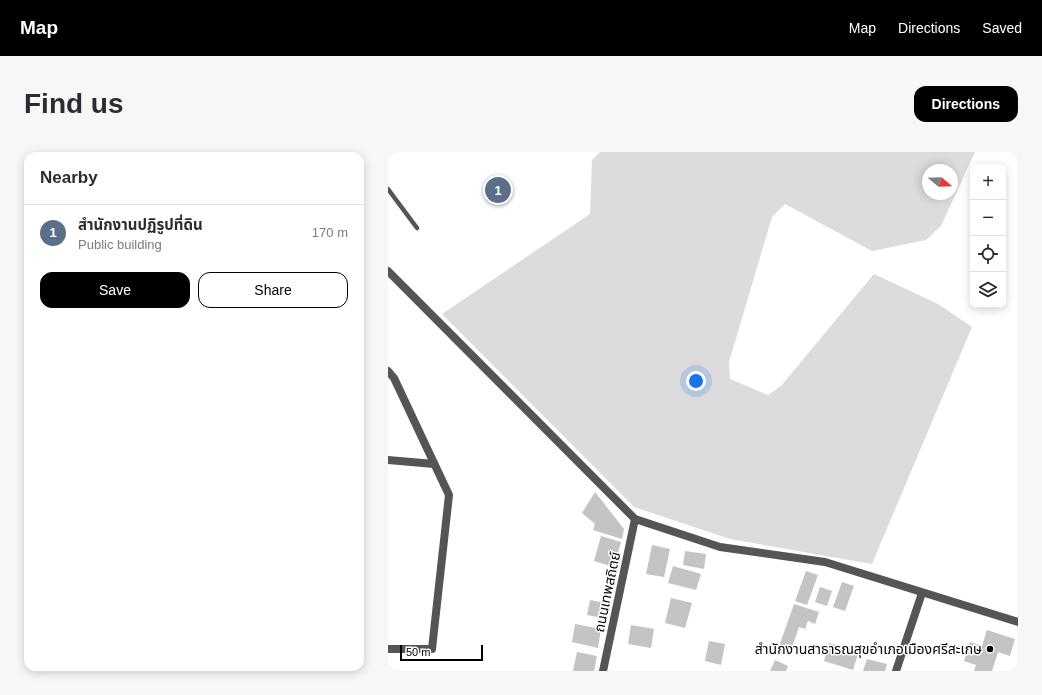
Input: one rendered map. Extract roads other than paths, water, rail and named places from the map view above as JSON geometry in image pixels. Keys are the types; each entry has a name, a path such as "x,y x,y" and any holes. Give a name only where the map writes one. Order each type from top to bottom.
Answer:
{"street":[{"path":"388,271 636,519 720,547 825,562 1018,622"},
{"path":"388,371 394,378 449,495 432,649 388,649"},
{"path":"388,460 434,464"},
{"name":"ถนนเทพสถิตย์","path":"604,671 636,519"},
{"path":"896,671 922,593"}],"lane":[{"path":"388,189 417,228"}],"place":[{"name":"สำนักงานปฏิรูปที่ดิน","path":"498,190"},
{"name":"สำนักงานสาธารณสุขอำเภอเมืองศรีสะเกษ","path":"990,649"}]}
